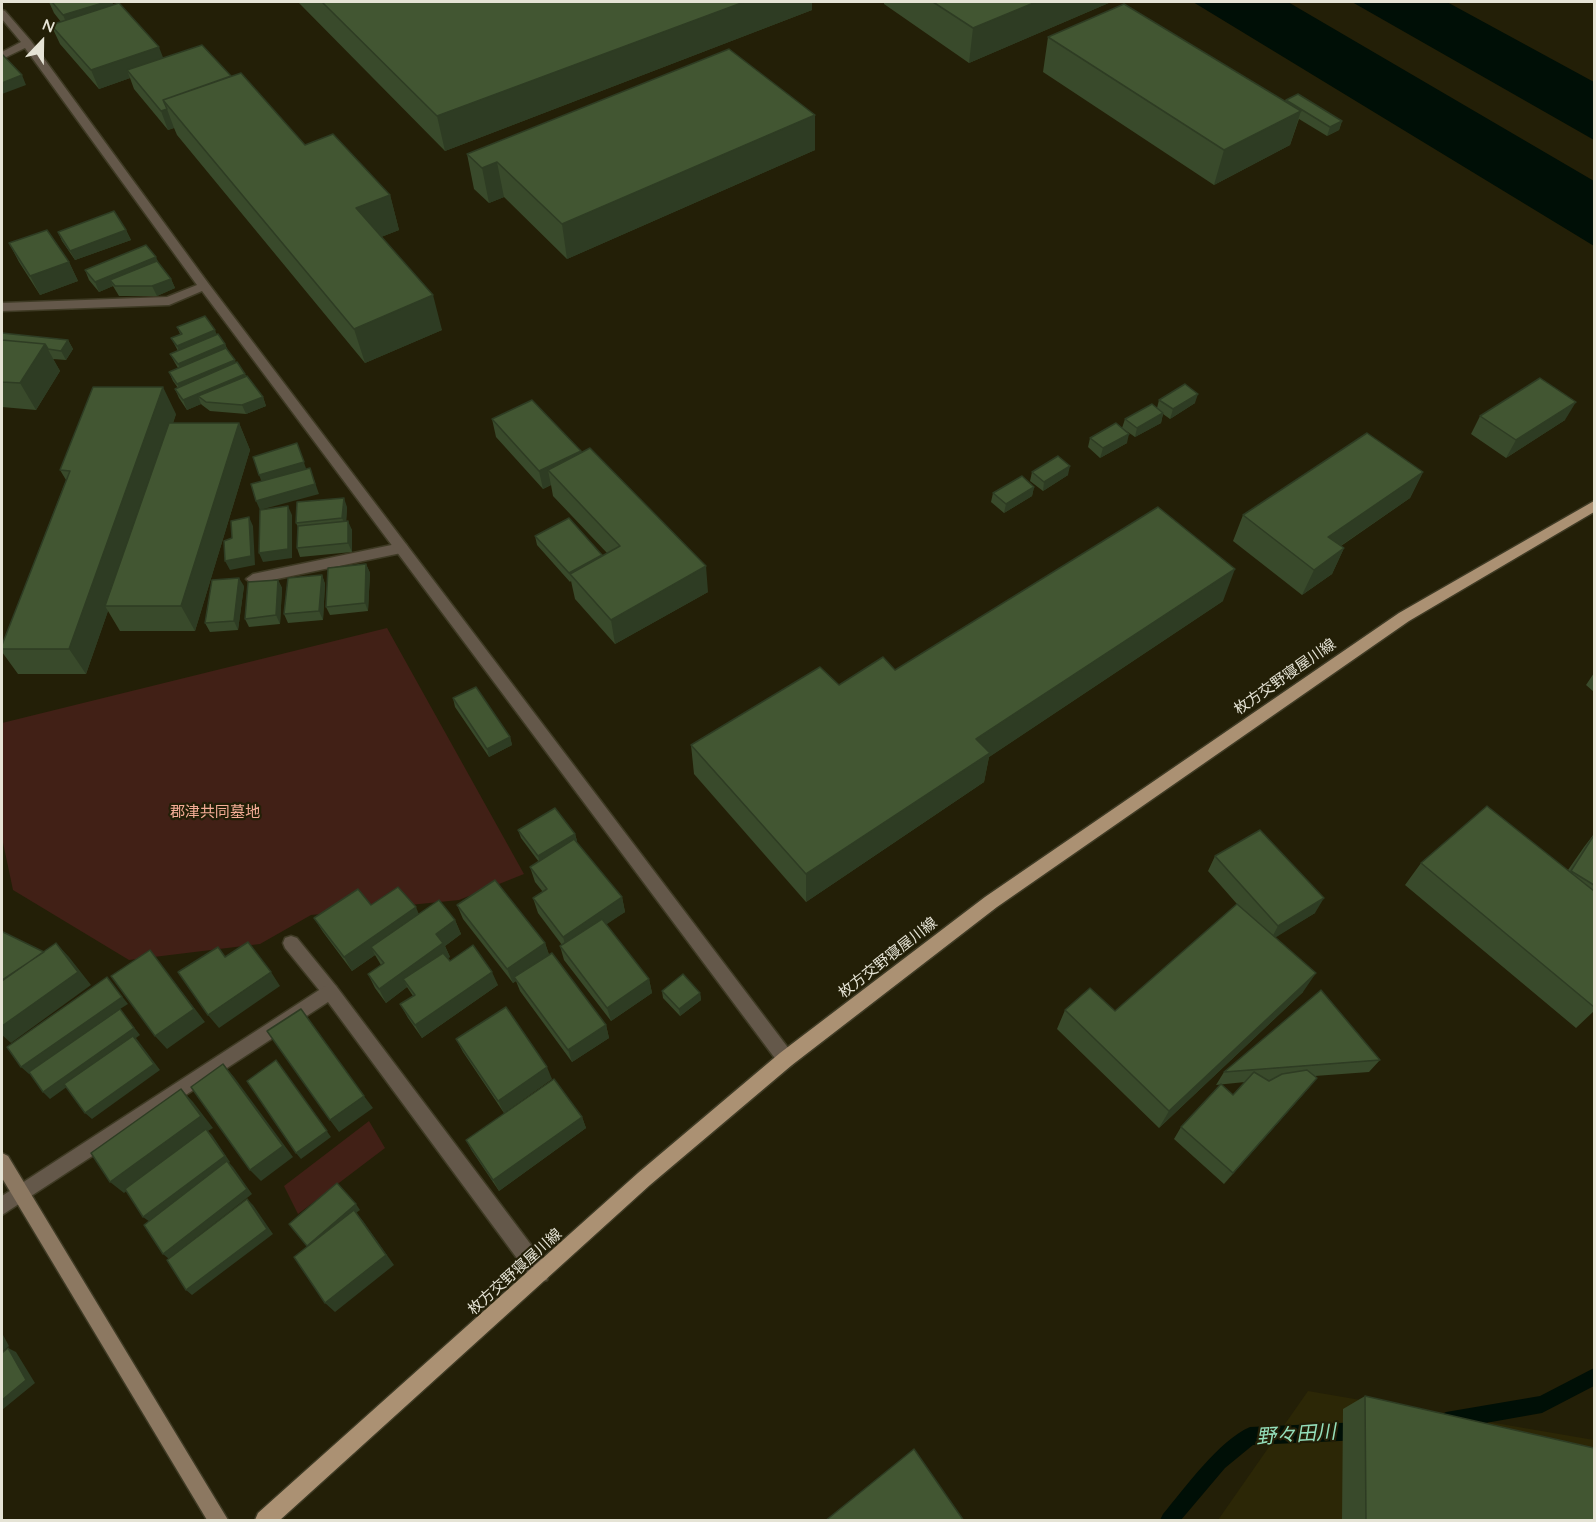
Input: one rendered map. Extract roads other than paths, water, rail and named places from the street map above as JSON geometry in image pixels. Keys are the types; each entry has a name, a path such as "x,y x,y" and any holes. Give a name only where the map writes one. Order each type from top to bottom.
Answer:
{"main road":[{"name":"枚方交野寝屋川線","path":"265,1521 644,1179 786,1059 991,902 1404,617 1594,506"}],"street":[{"path":"2,13 27,43 204,286 786,1059"},
{"path":"2,56 27,43"},
{"path":"2,307 169,301 204,286"},
{"path":"253,579 401,548"},
{"path":"291,943 330,991 540,1273"},
{"path":"2,1206 330,991"},
{"path":"2,1162 218,1521"}],"waterway":[{"name":"野々田川","path":"1446,1421 1542,1404 1594,1377"},
{"name":"野々田川","path":"1169,1520 1219,1462 1250,1436 1361,1431"}],"park label":[{"name":"郡津共同墓地","path":"215,812"}]}
